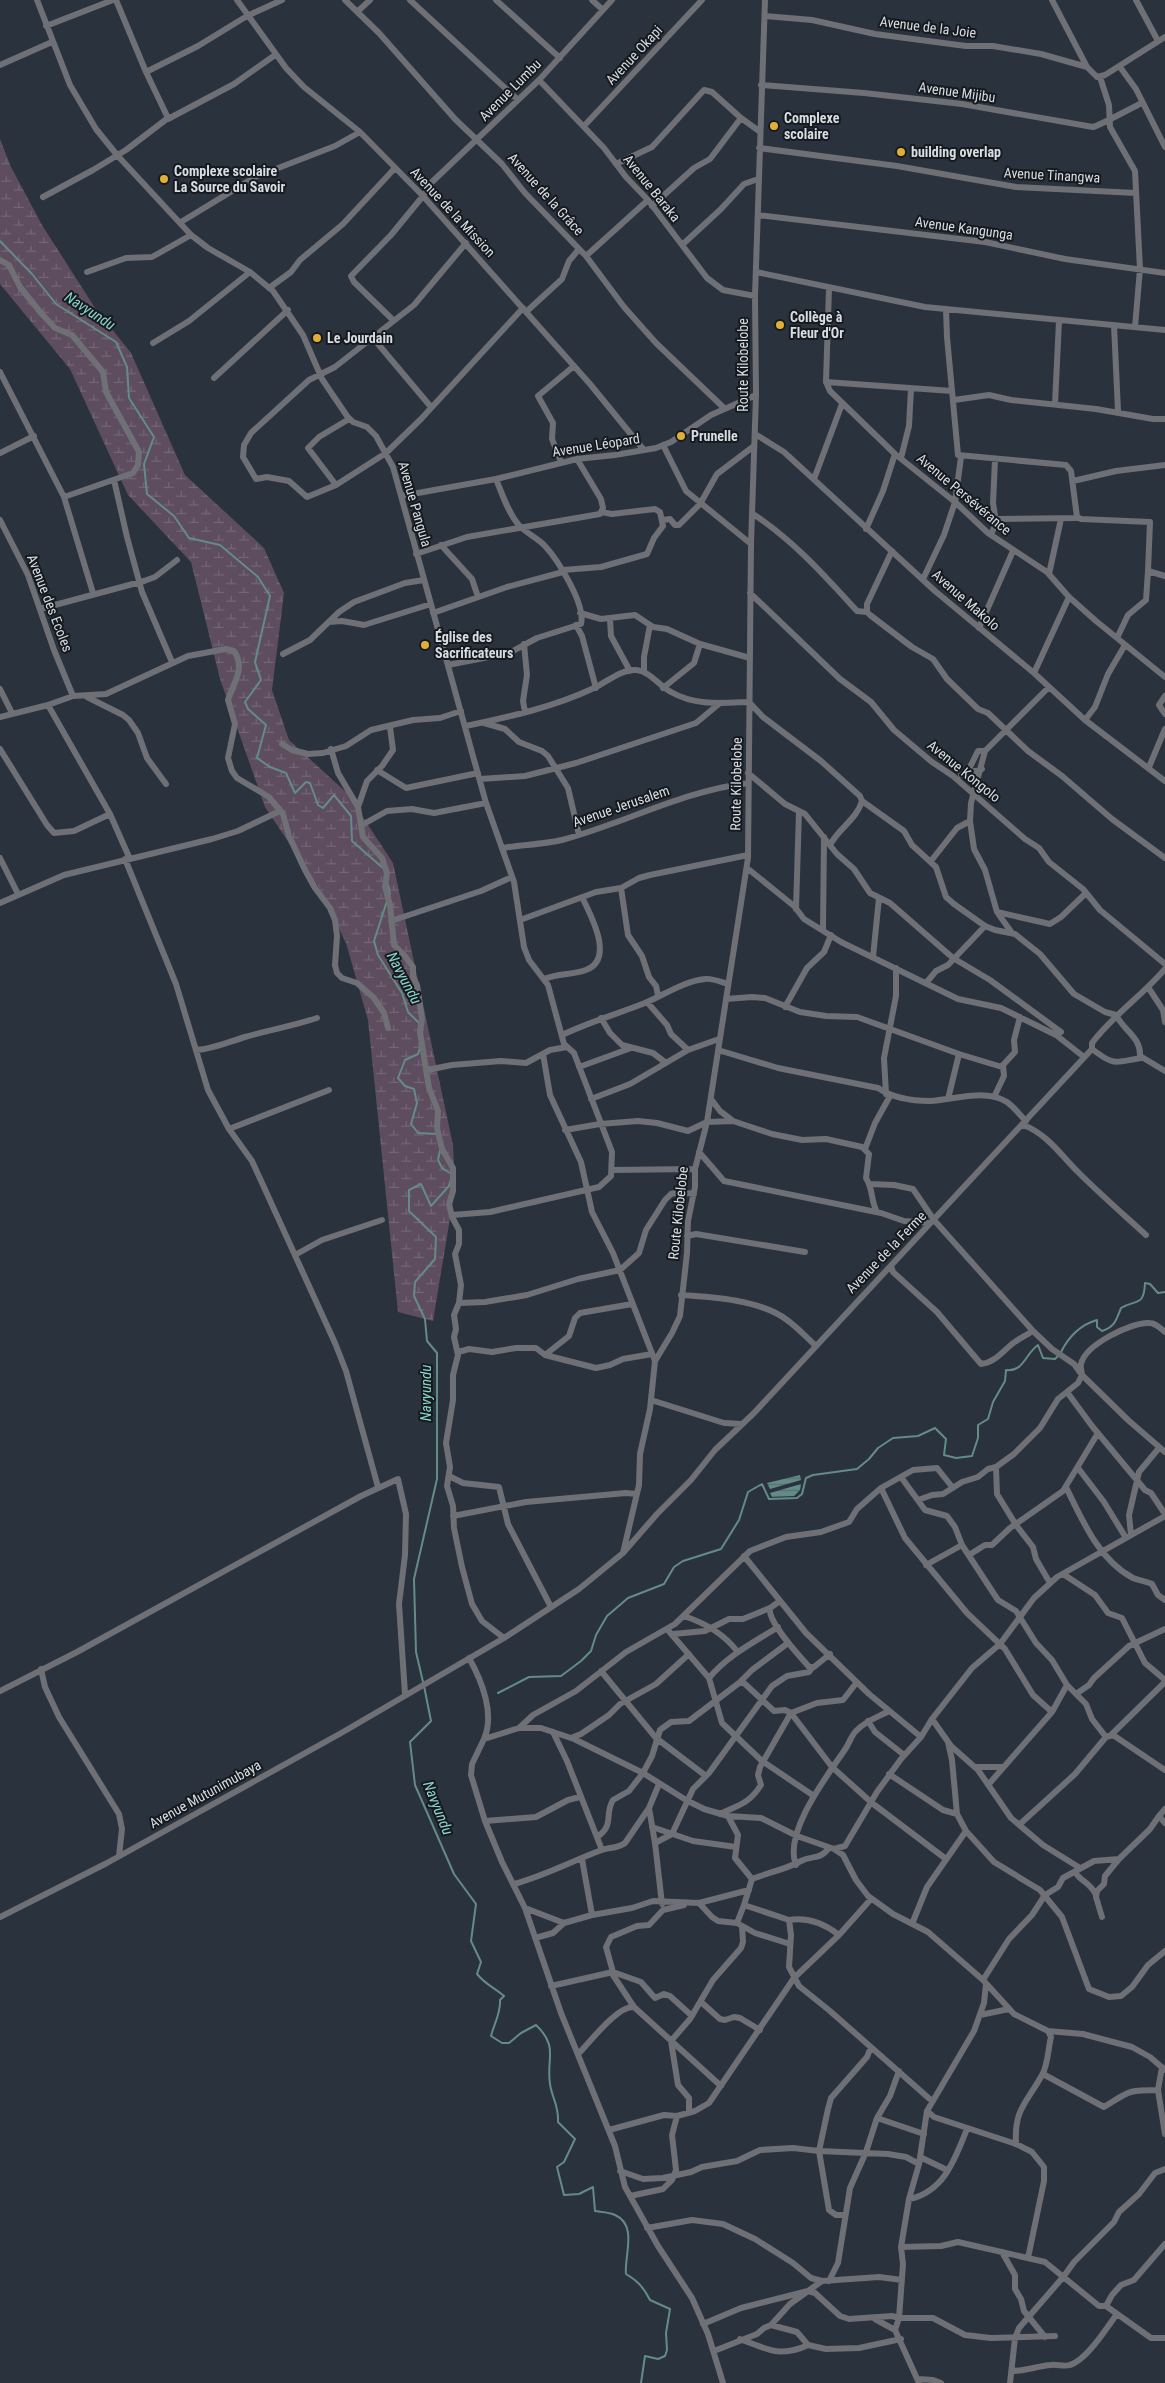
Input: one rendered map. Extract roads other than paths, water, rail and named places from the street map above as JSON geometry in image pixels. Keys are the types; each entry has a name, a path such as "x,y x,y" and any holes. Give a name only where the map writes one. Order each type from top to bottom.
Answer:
{"street":[{"name":"Avenue Pangula","path":"37,0 70,85 82,107 116,155 181,222 191,235 208,248 250,272 269,288 288,310 308,346 319,373 349,419 368,427 386,453 393,467 486,802 517,892 526,954 544,979"},
{"path":"46,26 112,0 169,117 168,119"},
{"name":"Avenue de la Mission","path":"237,0 275,56 304,87 360,132 423,196 574,366 644,449"},
{"path":"146,72 198,46 247,16 282,0"},
{"name":"Avenue de la Grâce","path":"345,0 379,33 455,119 502,164 525,193 586,256 624,307 656,343 724,408"},
{"path":"357,12 370,0"},
{"path":"410,0 518,100"},
{"path":"496,0 560,58"},
{"path":"592,0 603,10"},
{"name":"Avenue Lumbu","path":"393,320 354,282 351,276 423,196 432,182 539,80 612,0"},
{"name":"Avenue Okapi","path":"584,126 702,0"},
{"name":"Route Kilobelobe","path":"623,1553 637,1494 640,1454 651,1400 655,1361 680,1316 687,1236 694,1194 695,1169 711,1099 747,868 750,593 756,395 755,296 765,0"},
{"name":"Avenue de la Joie","path":"1052,0 1087,67 1092,74 1100,77"},
{"path":"1136,0 1158,41"},
{"name":"Avenue de la Joie","path":"764,16 812,20 875,34 966,46 993,46 1041,54 1087,67"},
{"path":"1134,327 1140,269 1134,172 1113,134 1109,119 1109,105 1100,77 1120,67 1165,37"},
{"path":"0,65 52,42"},
{"path":"43,196 93,170 168,119 234,84 275,56"},
{"path":"1120,67 1136,89 1165,147"},
{"name":"Avenue Baraka","path":"539,80 584,126 650,203 707,278 718,287 729,292 755,296"},
{"name":"Avenue Mijibu","path":"761,85 864,93 962,104 1078,126 1097,127 1142,103"},
{"path":"616,164 652,147 704,90 712,92 760,131"},
{"path":"586,256 694,168 710,159 742,118"},
{"path":"181,222 255,177 335,146 360,132"},
{"name":"Avenue Tinangwa","path":"759,148 897,166 1016,187 1136,193"},
{"path":"269,288 291,272 300,260 344,224 395,168"},
{"path":"682,245 721,209 744,184 758,179"},
{"name":"Avenue Kangunga","path":"758,215 985,242 1065,260 1165,273"},
{"path":"87,272 126,258 152,257 191,235"},
{"path":"466,243 416,302 335,367 319,373 302,385 254,430 246,441 243,457 256,479 267,477 289,481 307,497 336,485 386,453 525,310 562,279 570,261 579,250"},
{"path":"0,260 9,265 20,287 41,313 55,328 72,335 103,372 106,392 139,452 138,465 133,473 64,497"},
{"path":"153,343 189,321 250,272"},
{"path":"756,272 946,310 1165,330"},
{"path":"829,288 826,382 911,389 952,390"},
{"path":"214,378 288,310"},
{"path":"946,310 954,400 956,452 958,456 1066,465 1070,468 1073,481 1078,518"},
{"path":"1055,404 1059,321"},
{"path":"1114,325 1118,411"},
{"path":"373,338 430,407"},
{"path":"561,462 552,439 553,422 538,396 574,366"},
{"path":"0,372 64,497 93,593"},
{"name":"Avenue Persévérance","path":"826,382 827,388 842,404 898,456 955,502 991,535 1049,574 1069,597 1124,645 1165,677"},
{"path":"866,529 909,426 911,389"},
{"path":"954,400 988,394 1011,400 1118,411 1154,419 1165,419"},
{"name":"Avenue Léopard","path":"400,496 496,479 561,462 615,455 663,445 724,408 756,395"},
{"path":"814,479 842,404"},
{"path":"336,485 308,448 319,437 349,419"},
{"name":"Avenue Makolo","path":"755,434 779,448 866,529 979,628 1034,673 1048,688 1085,720 1165,781"},
{"path":"0,453 34,436"},
{"path":"663,445 676,468 681,486 700,504 751,544"},
{"path":"663,520 670,519 678,526 700,504 717,474 754,446"},
{"path":"923,579 944,534 955,502 961,457"},
{"path":"416,554 467,538 598,515 603,508 600,499 577,459"},
{"path":"991,535 995,526 993,503 994,460"},
{"path":"1073,481 1116,471 1165,465"},
{"path":"448,665 509,653 524,644 576,625 582,621 563,571 544,545 521,527 512,515 496,479"},
{"path":"114,480 139,581 172,662"},
{"path":"433,613 563,571 601,567 647,554 654,538 663,526 660,512 652,508 612,514 601,512"},
{"path":"753,514 766,522 806,558 857,611 867,612 900,638 933,659 947,679 978,709 988,713 1028,751 1062,776 1112,819 1165,858"},
{"path":"995,518 1078,518 1150,522 1146,600 1128,615 1117,638"},
{"path":"1049,574 1061,519"},
{"name":"Avenue des Ecoles","path":"0,520 28,575 54,650 73,696"},
{"path":"441,546 472,579 478,597"},
{"path":"867,612 867,604 892,551"},
{"path":"979,628 1013,551"},
{"path":"40,609 155,577 177,560"},
{"path":"1148,571 1165,576"},
{"path":"283,654 310,640 328,622 354,602 400,584 424,580"},
{"name":"Avenue Kongolo","path":"750,593 834,673 870,702 894,730 1039,848 1049,862 1086,893 1100,910 1165,964"},
{"path":"1034,673 1069,597"},
{"path":"328,622 342,621 364,625 431,604"},
{"path":"580,613 596,619 610,620 631,615 639,617 650,625 668,629 700,644 750,658"},
{"path":"610,620 611,636 630,671"},
{"path":"576,625 582,636 596,688"},
{"path":"644,672 650,625"},
{"path":"524,644 527,675 524,701 526,712"},
{"path":"663,688 694,663 700,644"},
{"path":"1085,720 1095,707 1108,674 1124,645"},
{"path":"0,717 48,706 73,696 106,694 172,662 197,654 226,649 235,653 238,673 237,684 228,700 235,728 228,762 234,775 269,797 285,817 289,836 305,870 318,893 330,908 335,920 337,936 335,966 337,973 342,978 356,983 374,998 384,1013 388,1028"},
{"path":"466,726 526,712 596,688 630,671 644,672 663,688 688,700 720,703 749,702 764,717 850,785 862,801 904,831 912,845 931,861 938,871 946,896 985,926 1012,933"},
{"path":"1048,688 985,751 982,769 973,793 970,821 974,850 985,870 997,912 1012,933 1040,954 1074,994 1105,1012 1116,1015 1122,1026 1137,1040 1141,1058"},
{"path":"0,689 12,713"},
{"path":"84,696 123,714 129,720 138,733 147,758 166,784"},
{"path":"1165,696 1159,705 1165,714"},
{"path":"377,770 406,788 479,776 525,776 686,728 696,723 720,703"},
{"path":"48,706 110,814 176,984 208,1090 229,1129 252,1161 319,1306 346,1371 378,1487"},
{"path":"282,744 292,750 308,754 346,746 364,733 413,720 440,718 462,711"},
{"path":"483,722 504,730 519,742 542,751 568,788 579,835"},
{"path":"358,807 367,781 390,756 394,746 390,727"},
{"path":"1149,767 1165,729"},
{"path":"0,749 46,825 54,833 74,831 110,814"},
{"path":"332,749 338,774 358,807 363,837 382,858 387,873 385,887 390,905 394,945 404,954 414,969 413,977 417,985 422,1019 420,1032 432,1100 438,1111 438,1133 442,1149 453,1168 454,1190 450,1204 452,1215 459,1230 459,1244 455,1254 461,1280 458,1303 454,1315 456,1328 454,1338 458,1352 452,1375 454,1400 448,1418 446,1443 449,1459 449,1476 446,1486 453,1506 462,1567 472,1604 482,1621 504,1638"},
{"path":"963,774 970,767 978,751 985,751"},
{"path":"952,776 982,769"},
{"path":"748,773 785,804 806,814 830,845 854,869 870,893 898,909 954,958 990,980 1062,1032"},
{"name":"Avenue Jerusalem","path":"502,848 560,841 684,797 748,783"},
{"path":"830,845 838,832 859,808 862,801"},
{"path":"362,825 387,812 412,809 434,813 486,802"},
{"path":"0,903 64,875 94,869 127,858 163,853 212,840 280,811"},
{"path":"796,909 799,811"},
{"path":"931,861 957,828 970,821"},
{"path":"823,929 824,838"},
{"path":"520,920 596,892 621,888 639,878 731,857 748,855"},
{"path":"0,858 18,894"},
{"path":"747,868 796,909 804,919 848,946 958,999 1001,1008 1056,1035 1084,1058"},
{"path":"391,921 481,892 512,877"},
{"path":"621,888 628,935 642,956 648,977 656,986 658,995"},
{"path":"997,912 1050,924 1061,917 1086,893"},
{"path":"452,1215 490,1212 587,1190 606,1182 612,1170 612,1152 574,1053 567,1047 562,1035 544,979 563,973 588,969 599,959 601,951 593,922 582,897"},
{"path":"873,957 879,898"},
{"path":"926,983 936,972 948,965 985,926"},
{"path":"785,1008 807,968 824,952 831,935"},
{"path":"877,1212 872,1202 870,1184 866,1174 870,1157 866,1149 888,1095 884,1058 891,1029 897,978 896,968"},
{"name":"Avenue de la Ferme","path":"504,1638 579,1589 623,1553 657,1514 691,1480 714,1450 742,1424 890,1269 932,1221 1084,1058 1092,1049 1092,1044 1116,1015 1165,969"},
{"path":"562,1035 601,1018 647,1002 658,995 704,979 728,984"},
{"path":"1148,987 1163,1010 1165,1022"},
{"path":"726,999 764,998 785,1008 826,1016 857,1017 959,1054 1002,1067"},
{"path":"647,1002 667,1025 671,1034 688,1050"},
{"path":"196,1050 217,1047 242,1038 279,1030 317,1018"},
{"path":"601,1018 615,1039 622,1045 653,1053 666,1063"},
{"path":"1002,1067 1015,1052 1014,1040 1020,1018"},
{"path":"591,1099 624,1087 688,1050 719,1039"},
{"path":"427,1070 452,1065 501,1061 522,1064 550,1050 567,1047"},
{"path":"579,1067 631,1048"},
{"path":"1092,1049 1107,1060 1116,1063 1141,1058 1165,1071"},
{"path":"718,1050 778,1068 878,1088 888,1095 928,1101 965,1095 994,1097 1006,1102 1024,1123 1045,1138 1078,1172 1146,1234"},
{"path":"543,1054 550,1095 581,1162 592,1212 620,1270 655,1361"},
{"path":"948,1099 959,1054"},
{"path":"994,1097 1004,1076 1002,1067"},
{"path":"229,1129 329,1090"},
{"path":"711,1099 720,1111 733,1120 772,1134 802,1140 826,1139 866,1149"},
{"path":"565,1130 600,1124 638,1121 657,1123 688,1131 707,1122 733,1120"},
{"path":"699,1152 724,1181 877,1212 904,1221 932,1221"},
{"path":"612,1170 695,1169"},
{"path":"870,1184 894,1185 912,1189 922,1200 932,1221 1033,1331 1052,1349 1074,1364 1082,1375 1128,1420 1162,1450 1142,1466 1129,1515 1128,1536"},
{"path":"458,1303 485,1302 531,1294 564,1283 620,1270 639,1253 646,1230 665,1200 671,1194 679,1192 694,1194"},
{"path":"295,1255 322,1240 382,1220"},
{"path":"687,1236 696,1234 806,1252"},
{"path":"890,1269 943,1319 981,1364 986,1364 1003,1353 1011,1344 1033,1331"},
{"path":"681,1295 742,1302 774,1312 786,1319 816,1346"},
{"path":"545,1356 569,1336 575,1318 580,1313 632,1304"},
{"path":"918,1500 932,1495 943,1494 996,1466 1014,1454 1040,1428 1058,1399 1078,1383 1082,1375 1080,1367 1086,1355 1097,1344 1124,1329 1151,1323 1165,1332"},
{"path":"458,1352 469,1349 492,1352 536,1348 545,1356 596,1368 610,1365 623,1359 652,1354"},
{"path":"752,1880 796,1865 802,1860 817,1858 832,1849 845,1846 889,1774 921,1737 932,1719 972,1668 1000,1644 1020,1617 1050,1583 1165,1515 1161,1506 1098,1433 1067,1392"},
{"path":"651,1400 724,1424 742,1424"},
{"path":"969,1556 985,1545 992,1544 1066,1487 1098,1433"},
{"path":"996,1466 998,1494 1016,1525 1033,1547 1036,1559 1050,1583"},
{"path":"519,1728 533,1715 570,1695 626,1652 667,1629 684,1616 744,1556 761,1546 786,1536 821,1532 849,1522 857,1509 881,1488 913,1470 937,1468 953,1488"},
{"path":"1078,1468 1128,1536"},
{"path":"449,1476 463,1482 499,1487 515,1540 551,1607"},
{"path":"901,1477 925,1510 947,1516 955,1527 962,1545 998,1600 1016,1611 1036,1643 1052,1660 1066,1685 1086,1704 1092,1719 1109,1736 1165,1770"},
{"path":"0,1691 77,1652 378,1487 398,1478 406,1514 405,1555 399,1604 405,1694"},
{"path":"1066,1487 1091,1536 1104,1551 1121,1570 1133,1578 1152,1584 1158,1595 1165,1600"},
{"path":"881,1488 905,1538 981,1628 1000,1644 1017,1666 1033,1695 1052,1712"},
{"path":"453,1516 504,1505 555,1498 626,1493 637,1494"},
{"path":"926,1565 962,1545"},
{"path":"744,1556 806,1633 889,1711 921,1737"},
{"path":"1019,1825 1075,1774 1109,1736 1165,1681 1145,1663 1122,1618 1108,1613 1095,1595 1063,1574"},
{"path":"673,1634 699,1632 710,1629 729,1619 743,1620 770,1608 780,1600"},
{"path":"770,1608 769,1611 788,1642 812,1668"},
{"path":"684,1616 725,1636 737,1651"},
{"path":"709,1678 720,1663 778,1627"},
{"path":"667,1629 709,1678 722,1723 762,1761 814,1796"},
{"path":"1076,1694 1089,1685 1129,1646 1165,1629"},
{"name":"Avenue Mutunimubaya","path":"0,1917 119,1856 343,1732 405,1694 504,1638"},
{"path":"597,1837 605,1831 609,1822 609,1810 613,1800 629,1791 643,1772 652,1756 660,1730 670,1722 689,1721 788,1642"},
{"path":"571,1738 581,1734 609,1716 620,1704 656,1684 689,1654"},
{"path":"655,1843 672,1834 686,1800 693,1789 706,1776 764,1700 772,1686 787,1676 809,1672 830,1654"},
{"path":"469,1658 482,1684 490,1726 472,1764 471,1776 485,1821 502,1862 525,1908 551,1986 609,2130 620,2171 630,2196 647,2228 692,2298 714,2351 723,2383"},
{"path":"41,1669 45,1687 59,1717 119,1814 122,1830 119,1856"},
{"path":"601,1671 656,1738 706,1776"},
{"path":"720,1814 751,1799 761,1785 758,1771 762,1761 792,1713 817,1703 843,1700 857,1682"},
{"path":"739,1683 744,1683 774,1711 785,1710 792,1713 832,1767 872,1802 946,1859"},
{"path":"988,1785 1052,1712 1066,1685"},
{"path":"796,1865 793,1854 797,1836 814,1796 855,1731 868,1721 889,1711"},
{"path":"932,1719 948,1742 974,1767 1000,1805 1019,1825 1077,1870 1078,1878 1090,1884 1096,1895 1102,1917"},
{"path":"868,1721 875,1732 904,1755"},
{"path":"490,1726 503,1732"},
{"path":"484,1738 528,1726 571,1738 643,1772 686,1800 728,1816 761,1818 797,1836 843,1855 849,1863 856,1880 871,1898 893,1914 928,1932 984,1982 1009,2009 1039,2028 1048,2031 1083,2034 1132,2047 1150,2057 1164,2068 1158,2090 1165,2134"},
{"path":"552,1732 567,1761 602,1850"},
{"path":"948,1742 952,1760 957,1814 966,1831 994,1862 1045,1894 1062,1917 1090,1989 1109,1998 1121,1996 1132,1987 1148,1965 1165,1951"},
{"path":"974,1767 1003,1767"},
{"path":"889,1774 918,1792 925,1799 957,1814"},
{"path":"514,1884 602,1850 619,1847 625,1843 649,1808 659,1784"},
{"path":"485,1821 536,1818 568,1800 580,1797"},
{"path":"649,1808 663,1910"},
{"path":"1096,1895 1104,1884 1105,1876 1119,1858 1150,1829 1165,1808"},
{"path":"728,1816 738,1835 735,1858 752,1880"},
{"path":"1159,1816 1165,1824"},
{"path":"652,1827 693,1841 736,1847"},
{"path":"912,1924 927,1887 966,1831"},
{"path":"849,1841 849,1863"},
{"path":"896,2330 899,2318 903,2264 901,2247 909,2199 920,2160 927,2111 980,2015 984,1982 1009,1938 1032,1915 1045,1894 1058,1887 1063,1878 1094,1861 1119,1858"},
{"path":"582,1859 592,1915"},
{"path":"689,2113 689,2098 678,2085 671,2041 692,2016 714,1980 741,1948 743,1942 739,1925 752,1880"},
{"path":"535,1938 553,1933 564,1923 592,1915 625,1910 644,1903 661,1900 699,1903 749,1890"},
{"path":"609,2130 664,2115 677,2116 689,2113 702,2108 709,2102 794,1978 839,1935 871,1898"},
{"path":"689,1903 663,1910 649,1925 637,1926 611,1937 606,1947 612,1972 634,2007 721,2086"},
{"path":"699,1903 718,1921 739,1925 755,1933 790,1944"},
{"path":"744,1905 789,1920 817,1922 839,1935"},
{"path":"525,1908 564,1923"},
{"path":"789,1920 789,1967 800,1986 932,2101"},
{"path":"551,1986 612,1972 641,1982 655,1998 664,1994 670,1996 692,2016"},
{"path":"701,2002 720,2019 740,2018 760,2030"},
{"path":"579,2053 611,2019 626,2008 634,2007"},
{"path":"980,2015 1009,2009"},
{"path":"1016,2144 1015,2126 1018,2116 1043,2074 1051,2037 1048,2031"},
{"path":"844,2215 836,2215 829,2210 819,2151 831,2098 867,2057 871,2047"},
{"path":"714,2351 740,2339 757,2334 771,2325 790,2304 825,2281 838,2263 845,2225 844,2215 850,2188 866,2152 877,2118 890,2096 899,2071"},
{"path":"1043,2074 1104,2107 1123,2093 1136,2090 1158,2090"},
{"path":"927,2111 934,2117 1016,2144 1032,2152 1044,2167 1044,2180 1028,2258"},
{"path":"630,2196 663,2189 668,2186 676,2170 672,2136 677,2116"},
{"path":"877,2118 924,2134"},
{"path":"909,2199 923,2197 940,2184 967,2129"},
{"path":"620,2171 643,2180 691,2172 702,2166 737,2161 760,2150 793,2148 819,2151 866,2152 906,2157 947,2170"},
{"path":"1010,2383 1015,2338 1019,2328 1074,2262 1114,2222 1119,2212 1139,2194 1156,2173 1165,2169"},
{"path":"647,2228 692,2220 723,2224 755,2239 793,2263 812,2278 825,2281 879,2277 902,2280"},
{"path":"901,2247 941,2246 958,2242 1045,2262 1099,2306 1106,2306 1151,2338 1165,2338"},
{"path":"1106,2306 1112,2294 1121,2285 1134,2280 1165,2244"},
{"path":"1002,2252 1015,2275 1015,2289 1029,2317 1045,2337"},
{"path":"704,2324 741,2308 808,2291 822,2298 840,2316 856,2320 892,2316 899,2318 933,2318 965,2336 1015,2338 1055,2336"},
{"path":"1012,2371 1027,2371 1050,2365 1070,2365 1078,2360 1101,2336 1117,2314"},
{"path":"874,2318 896,2330 918,2381 932,2380 941,2383"},
{"path":"771,2325 797,2332 808,2345 826,2349 859,2348 901,2339"},
{"path":"740,2339 771,2352 795,2351 808,2345"}],"waterway":[{"name":"Navyundu","path":"0,241 32,274 56,304 116,342 127,367 129,398 154,437 144,464 147,494 174,516 189,538 220,545 258,577 270,596 255,662 261,680 245,702 248,709 266,725 257,758 270,767 286,773 295,793 306,782 310,783 318,805 323,808 334,795 351,816 352,841 383,868"},
{"name":"Navyundu","path":"388,885 390,894"},
{"name":"Navyundu","path":"387,901 374,941 378,955 402,993 408,1012 419,1023"},
{"name":"Navyundu","path":"420,1048 418,1054 405,1060 398,1078 405,1086 414,1089 417,1103 411,1124 418,1133 437,1134"},
{"name":"Navyundu","path":"440,1151 438,1160 442,1168 450,1173"},
{"name":"Navyundu","path":"423,1682 416,1652 414,1579 437,1479 437,1353 427,1341 425,1319 414,1296 415,1282 435,1259 436,1237 409,1211 409,1190 421,1184 431,1206 449,1186 451,1179"},
{"path":"1061,1352 1071,1336 1085,1325 1097,1320 1097,1327 1102,1331 1110,1327 1121,1308 1141,1299 1145,1283 1150,1284 1158,1293 1165,1292"},
{"path":"498,1693 529,1677 561,1676 591,1651 596,1635 607,1616 628,1598 664,1584 674,1567 683,1561 721,1549 739,1520 748,1492 762,1484 769,1499 797,1498 802,1494 806,1478 813,1475 857,1469 878,1448 893,1438 918,1436 935,1428 946,1439 944,1455 956,1458 972,1456 978,1438 978,1425 988,1419 993,1402 1005,1381 1006,1370 1012,1370 1021,1365 1038,1345 1043,1358 1055,1359 1058,1356"},
{"name":"Navyundu","path":"424,1686 431,1721 410,1742 415,1785 454,1874 476,1904 471,1941 481,1962 477,1974 504,1996 500,2000 491,2036 502,2043 509,2043 521,2033 536,2025 543,2033 549,2046 550,2084 558,2122 575,2139 564,2162 557,2167 564,2195 579,2194 593,2187 595,2211 615,2215 626,2226 628,2233 626,2274 640,2285 650,2300 670,2309 665,2356 658,2359 645,2356 641,2383"}],"place":[{"name":"Complexe scolaire","path":"774,126"},
{"name":"building overlap","path":"901,152"},
{"name":"Complexe scolaire La Source du Savoir","path":"164,179"},
{"name":"Collège à Fleur d'Or","path":"780,325"},
{"name":"Le Jourdain","path":"317,338"},
{"name":"Prunelle","path":"681,436"},
{"name":"Église des Sacrificateurs","path":"425,645"}]}
